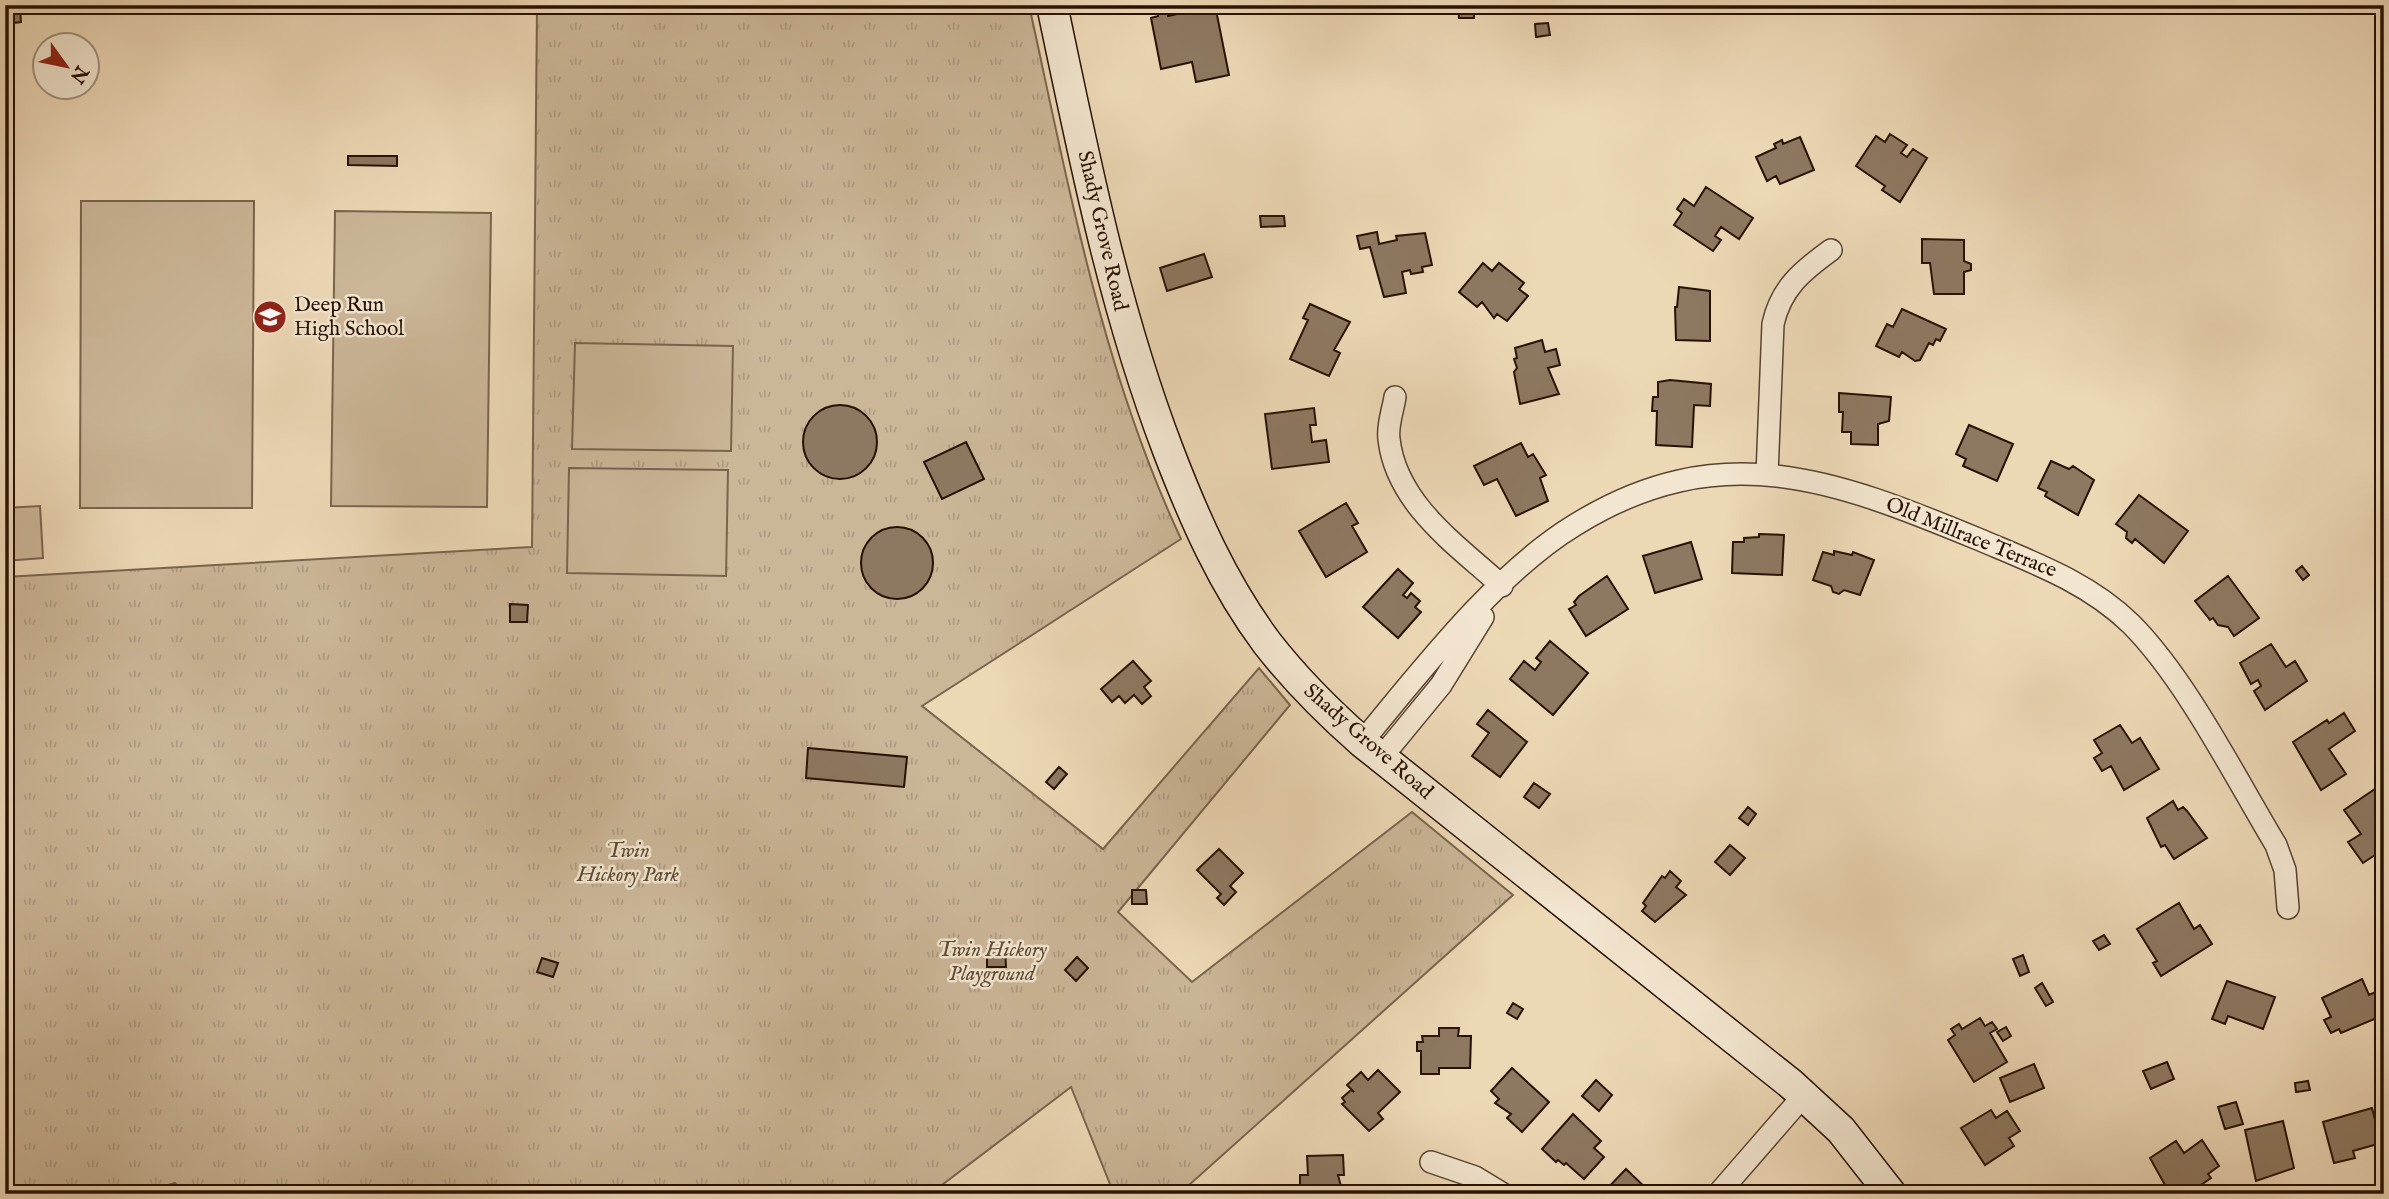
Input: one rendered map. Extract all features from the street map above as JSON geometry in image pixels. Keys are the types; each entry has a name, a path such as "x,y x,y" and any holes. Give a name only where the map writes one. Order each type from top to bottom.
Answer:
{"main road":[{"name":"Shady Grove Road","path":"1052,5 1118,303 1190,507 1218,565 1268,643 1303,686 1371,750 1804,1095 1841,1130 1891,1194"}],"street":[{"path":"1767,475 1773,324 1778,304 1788,286 1831,250"},
{"path":"1395,397 1388,438 1405,488 1429,519 1502,586"},
{"name":"Old Millrace Terrace","path":"1371,750 1441,647 1540,550 1610,505 1673,483 1717,476 1767,475 1805,478 1883,500 2055,572 2109,605 2148,643 2185,695 2276,845 2284,870 2288,908"},
{"path":"1718,1194 1804,1095"},
{"path":"1431,1161 1475,1177 1503,1194"}],"green space":[{"name":"Twin Hickory Park","path":"537,5 1029,5 1090,277 1109,344 1153,475 1181,539 922,706 1103,849 1259,668 1290,705 1118,912 1192,982 1412,812 1513,895 1179,1194 1114,1194 1071,1087 930,1194 185,1194 175,1183 140,1194 5,1194 5,577 532,547"},
{"path":"81,201 254,201 252,508 80,508"},
{"path":"335,211 491,213 487,507 331,506"},
{"path":"575,343 733,346 731,451 572,449"},
{"path":"569,468 728,470 726,576 567,573"},
{"path":"40,506 43,558 5,561 5,508"}],"building":[{"path":"1190,5 1215,5 1229,75 1196,82 1192,62 1161,69 1151,18 1158,16 1157,12 1167,10 1168,16 1191,11"},
{"path":"1421,5 1474,5 1474,18 1459,18 1458,8 1421,10"},
{"path":"20,7 21,22 5,24 5,9"},
{"path":"1548,23 1550,35 1536,37 1535,24"},
{"path":"1890,134 1907,145 1901,153 1907,157 1913,149 1927,158 1900,202 1882,190 1885,186 1856,166 1876,136 1885,142"},
{"path":"1800,137 1814,170 1780,184 1776,176 1767,181 1756,157 1776,148 1774,144 1782,140 1783,144"},
{"path":"348,156 397,156 397,166 348,165"},
{"path":"1706,187 1753,218 1739,239 1721,227 1715,236 1721,240 1713,251 1674,225 1682,213 1677,209 1684,199 1694,206"},
{"path":"1260,216 1284,216 1285,226 1261,227"},
{"path":"1377,232 1379,244 1397,240 1396,236 1425,233 1432,265 1422,267 1423,272 1402,272 1406,293 1384,297 1370,247 1360,249 1357,236"},
{"path":"1922,239 1964,240 1964,261 1971,264 1971,270 1964,272 1964,294 1934,294 1930,263 1922,263"},
{"path":"1204,254 1212,277 1167,291 1160,268"},
{"path":"1483,263 1492,271 1499,263 1524,283 1519,289 1528,296 1507,321 1497,314 1494,318 1482,302 1477,307 1459,292"},
{"path":"1679,287 1710,291 1710,341 1676,340 1675,307"},
{"path":"1310,304 1350,322 1334,350 1340,353 1329,376 1290,359 1308,320 1303,318"},
{"path":"1902,309 1946,329 1940,341 1936,339 1933,345 1929,343 1920,360 1915,361 1902,352 1899,357 1876,346 1887,324 1893,327"},
{"path":"1542,340 1545,352 1556,349 1560,365 1548,368 1559,394 1520,404 1514,372 1517,368 1515,348"},
{"path":"1670,380 1711,384 1710,406 1694,405 1692,447 1656,445 1657,411 1652,411 1653,397 1658,397 1658,382"},
{"path":"1839,393 1891,397 1889,421 1878,424 1878,445 1851,444 1851,432 1842,432 1843,412 1839,412"},
{"path":"840,405 854,408 866,416 874,428 877,442 874,456 866,468 854,476 840,479 826,476 814,468 806,456 803,442 806,428 814,416 826,408"},
{"path":"1314,408 1316,425 1310,425 1312,442 1326,440 1329,462 1272,469 1265,414"},
{"path":"1969,425 2013,444 1997,481 1963,466 1966,459 1956,454"},
{"path":"966,442 984,479 942,499 924,462"},
{"path":"1521,443 1528,457 1533,454 1546,475 1540,478 1548,501 1516,516 1497,479 1484,485 1474,466"},
{"path":"2051,461 2069,469 2073,466 2094,480 2078,515 2045,496 2047,492 2038,488"},
{"path":"2139,495 2188,531 2164,563 2135,539 2132,543 2126,538 2127,532 2116,524"},
{"path":"1346,503 1358,523 1352,526 1367,552 1326,577 1299,531"},
{"path":"904,527 923,537 931,549 931,577 923,589 911,597 890,599 871,589 863,577 861,556 871,537 883,529"},
{"path":"1759,534 1784,535 1782,575 1732,573 1733,542 1744,542 1744,538 1759,537"},
{"path":"1691,542 1702,579 1655,593 1643,556"},
{"path":"1834,551 1852,555 1853,552 1874,560 1860,595 1844,590 1839,594 1833,592 1831,586 1813,580 1823,552 1834,555"},
{"path":"2302,566 2309,575 2303,580 2296,571"},
{"path":"1398,569 1413,583 1403,595 1407,598 1411,593 1420,601 1415,607 1421,612 1398,638 1363,607"},
{"path":"1607,576 1628,609 1586,636 1569,609 1576,605 1574,602 1579,596"},
{"path":"2228,576 2259,618 2234,636 2228,627 2218,625 2213,618 2210,620 2195,601"},
{"path":"510,604 528,605 527,622 510,622"},
{"path":"1550,641 1588,673 1553,715 1510,679 1524,661 1535,670 1541,662 1536,658"},
{"path":"2271,644 2286,667 2295,661 2307,681 2265,710 2254,691 2261,686 2258,680 2251,684 2240,663"},
{"path":"1133,661 1151,681 1144,687 1151,696 1142,704 1134,695 1125,703 1119,696 1112,702 1101,689"},
{"path":"1488,710 1527,742 1500,777 1472,756 1489,733 1477,724"},
{"path":"2344,713 2355,731 2329,749 2346,774 2321,790 2293,742 2327,720 2329,723"},
{"path":"2120,725 2132,743 2140,738 2159,769 2124,790 2111,766 2102,771 2094,758 2102,753 2094,740"},
{"path":"808,748 907,757 904,787 806,778"},
{"path":"1059,767 1067,774 1054,789 1046,782"},
{"path":"1534,783 1550,794 1539,808 1524,797"},
{"path":"2375,789 2380,797 2384,794 2384,849 2363,863 2348,842 2361,834 2344,810"},
{"path":"2173,801 2178,810 2183,807 2187,811 2207,838 2174,859 2165,845 2161,847 2147,818"},
{"path":"1748,807 1756,814 1748,825 1739,818"},
{"path":"1730,845 1745,858 1730,875 1715,862"},
{"path":"1219,849 1243,873 1230,886 1236,892 1224,905 1217,898 1221,894 1197,870"},
{"path":"1670,871 1681,881 1676,887 1686,895 1655,922 1642,911 1646,906 1643,903 1662,876 1665,878"},
{"path":"1132,890 1146,890 1147,904 1132,904"},
{"path":"2381,891 2384,891 2384,949 2378,948 2379,924 2382,924"},
{"path":"2179,903 2194,929 2200,925 2212,944 2161,976 2153,963 2157,961 2137,929"},
{"path":"2104,935 2110,944 2099,950 2093,941"},
{"path":"1005,948 1006,967 987,967 987,949"},
{"path":"2023,955 2029,972 2020,976 2013,959"},
{"path":"1077,957 1088,968 1076,981 1065,970"},
{"path":"542,958 558,963 553,977 537,972"},
{"path":"2362,979 2369,995 2380,990 2384,998 2384,1015 2341,1033 2339,1029 2331,1033 2324,1020 2331,1017 2322,998"},
{"path":"2227,981 2275,997 2263,1029 2228,1016 2225,1024 2212,1019"},
{"path":"2042,983 2053,1002 2046,1006 2035,988"},
{"path":"1513,1003 1523,1009 1517,1019 1507,1013"},
{"path":"1980,1018 1985,1026 1992,1022 1997,1029 1990,1033 2007,1062 1974,1082 1948,1040 1955,1035 1951,1029 1959,1024 1962,1029"},
{"path":"2006,1027 2011,1036 2003,1041 1997,1032"},
{"path":"1439,1028 1459,1028 1458,1036 1471,1036 1470,1068 1439,1068 1439,1074 1421,1074 1421,1051 1417,1051 1417,1042 1423,1042 1422,1036 1439,1036"},
{"path":"2167,1062 2174,1079 2151,1089 2143,1071"},
{"path":"2034,1064 2044,1088 2010,1102 2000,1078"},
{"path":"1512,1068 1549,1102 1522,1132 1507,1118 1511,1114 1495,1103 1499,1099 1491,1091"},
{"path":"1378,1070 1400,1092 1378,1113 1383,1119 1369,1131 1342,1104 1345,1102 1342,1098 1351,1090 1354,1092 1347,1085 1361,1072 1368,1080"},
{"path":"1596,1080 1612,1095 1599,1111 1582,1096"},
{"path":"2308,1081 2310,1090 2296,1092 2295,1083"},
{"path":"2236,1102 2243,1124 2225,1129 2218,1107"},
{"path":"2372,1108 2381,1143 2353,1151 2355,1158 2334,1163 2323,1122"},
{"path":"1991,1110 1996,1118 2007,1111 2020,1131 2009,1138 2014,1146 1985,1165 1961,1128"},
{"path":"1573,1114 1601,1141 1594,1148 1604,1157 1584,1179 1566,1163 1564,1165 1558,1160 1556,1162 1542,1149"},
{"path":"2283,1121 2294,1168 2256,1181 2245,1130"},
{"path":"2202,1140 2219,1166 2208,1174 2211,1178 2192,1191 2190,1188 2182,1194 2170,1194 2150,1158 2176,1141 2184,1153"},
{"path":"1343,1155 1344,1175 1338,1175 1343,1194 1300,1192 1300,1175 1308,1175 1307,1156"},
{"path":"1626,1169 1652,1194 1602,1194"}],"place":[{"name":"Deep Run High School","path":"270,317"}],"park label":[{"name":"Twin Hickory Playground","path":"992,962"}]}
